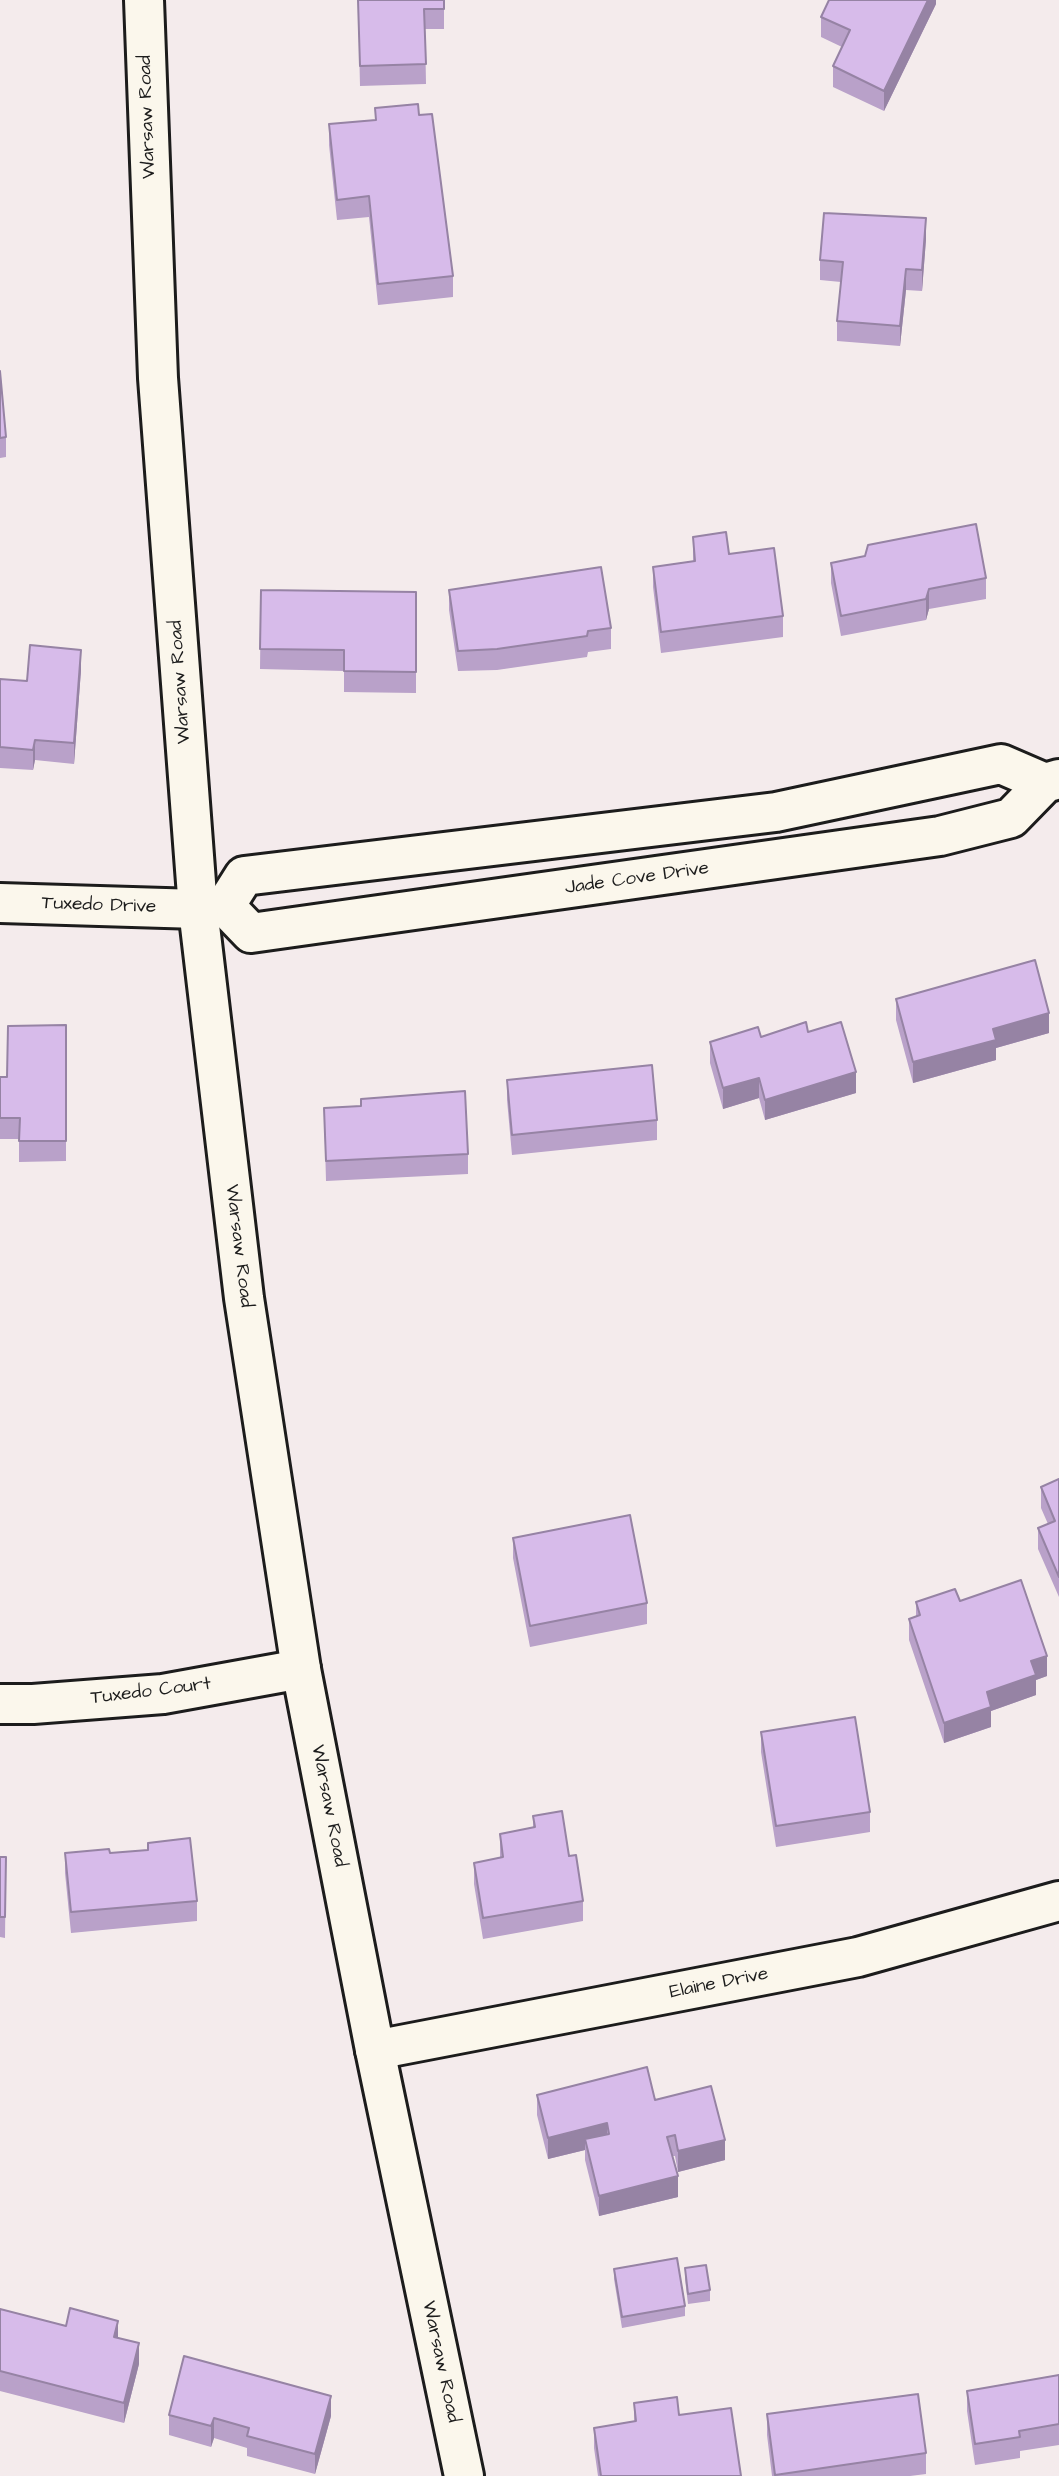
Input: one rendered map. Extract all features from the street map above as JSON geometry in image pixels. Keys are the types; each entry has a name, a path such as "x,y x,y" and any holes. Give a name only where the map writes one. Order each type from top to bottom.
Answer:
{"street":[{"name":"Warsaw Road","path":"144,0 158,378 211,908 244,1298 301,1669 375,2050 464,2476"},
{"name":"Jade Cove Drive","path":"1001,764 1052,781 1011,818 940,836 251,933 211,908 244,876 649,827 776,812 1001,764"},
{"path":"821,802 829,852"},
{"path":"649,827 655,877"},
{"name":"Tuxedo Drive","path":"0,903 211,908"},
{"name":"Tuxedo Court","path":"0,1704 163,1694 301,1669"},
{"name":"Elaine Drive","path":"375,2050 858,1957 1059,1901"}],"building":[{"path":"358,0 444,0 444,9 424,9 426,64 360,66"},
{"path":"829,0 928,0 884,91 833,66 850,30 821,17"},
{"path":"418,104 419,115 432,114 453,276 378,284 369,196 337,200 329,124 376,120 375,108"},
{"path":"824,213 926,218 922,270 906,269 900,326 837,321 843,262 820,260"},
{"path":"0,371 6,437 0,438"},
{"path":"976,524 986,578 929,589 926,599 841,616 831,563 865,556 868,545"},
{"path":"726,532 729,554 774,548 783,616 661,632 653,567 695,561 693,537"},
{"path":"601,567 611,628 588,631 587,636 497,649 458,651 449,590"},
{"path":"261,590 416,592 416,672 344,671 344,650 260,649"},
{"path":"30,645 81,650 74,743 35,740 33,750 0,747 0,679 27,681"},
{"path":"1035,960 1049,1013 993,1029 996,1040 913,1062 896,999"},
{"path":"806,1022 808,1032 841,1022 856,1072 765,1100 759,1078 723,1088 710,1042 758,1027 761,1037"},
{"path":"66,1025 66,1141 19,1141 20,1118 0,1118 0,1077 7,1077 8,1026"},
{"path":"652,1065 657,1120 512,1135 507,1080"},
{"path":"465,1091 468,1154 326,1161 324,1108 361,1106 361,1099"},
{"path":"1059,1479 1059,1577 1038,1528 1055,1521 1041,1487"},
{"path":"630,1515 647,1603 530,1626 513,1538"},
{"path":"1021,1580 1047,1656 1031,1661 1036,1675 987,1692 991,1707 944,1723 909,1619 920,1615 916,1602 955,1589 960,1601"},
{"path":"855,1717 870,1812 776,1826 761,1732"},
{"path":"562,1811 569,1856 576,1855 583,1901 483,1918 474,1863 503,1857 500,1834 535,1827 533,1816"},
{"path":"190,1838 197,1901 71,1912 65,1853 109,1849 110,1853 148,1850 148,1843"},
{"path":"0,1857 6,1857 5,1917 0,1917"},
{"path":"647,2067 655,2100 711,2086 725,2140 678,2151 675,2135 667,2137 678,2176 599,2196 585,2139 609,2134 607,2123 548,2138 537,2095"},
{"path":"677,2258 685,2306 622,2317 614,2269"},
{"path":"706,2265 710,2290 688,2294 685,2268"},
{"path":"70,2308 118,2321 114,2337 139,2343 124,2403 0,2371 0,2309 66,2326"},
{"path":"184,2356 331,2396 315,2454 247,2436 249,2428 214,2418 211,2426 169,2415"},
{"path":"1059,2375 1059,2424 1019,2431 1020,2437 975,2444 967,2391"},
{"path":"918,2394 926,2453 775,2475 767,2414"},
{"path":"677,2397 679,2415 731,2408 741,2476 601,2476 594,2428 636,2421 634,2403"}]}
